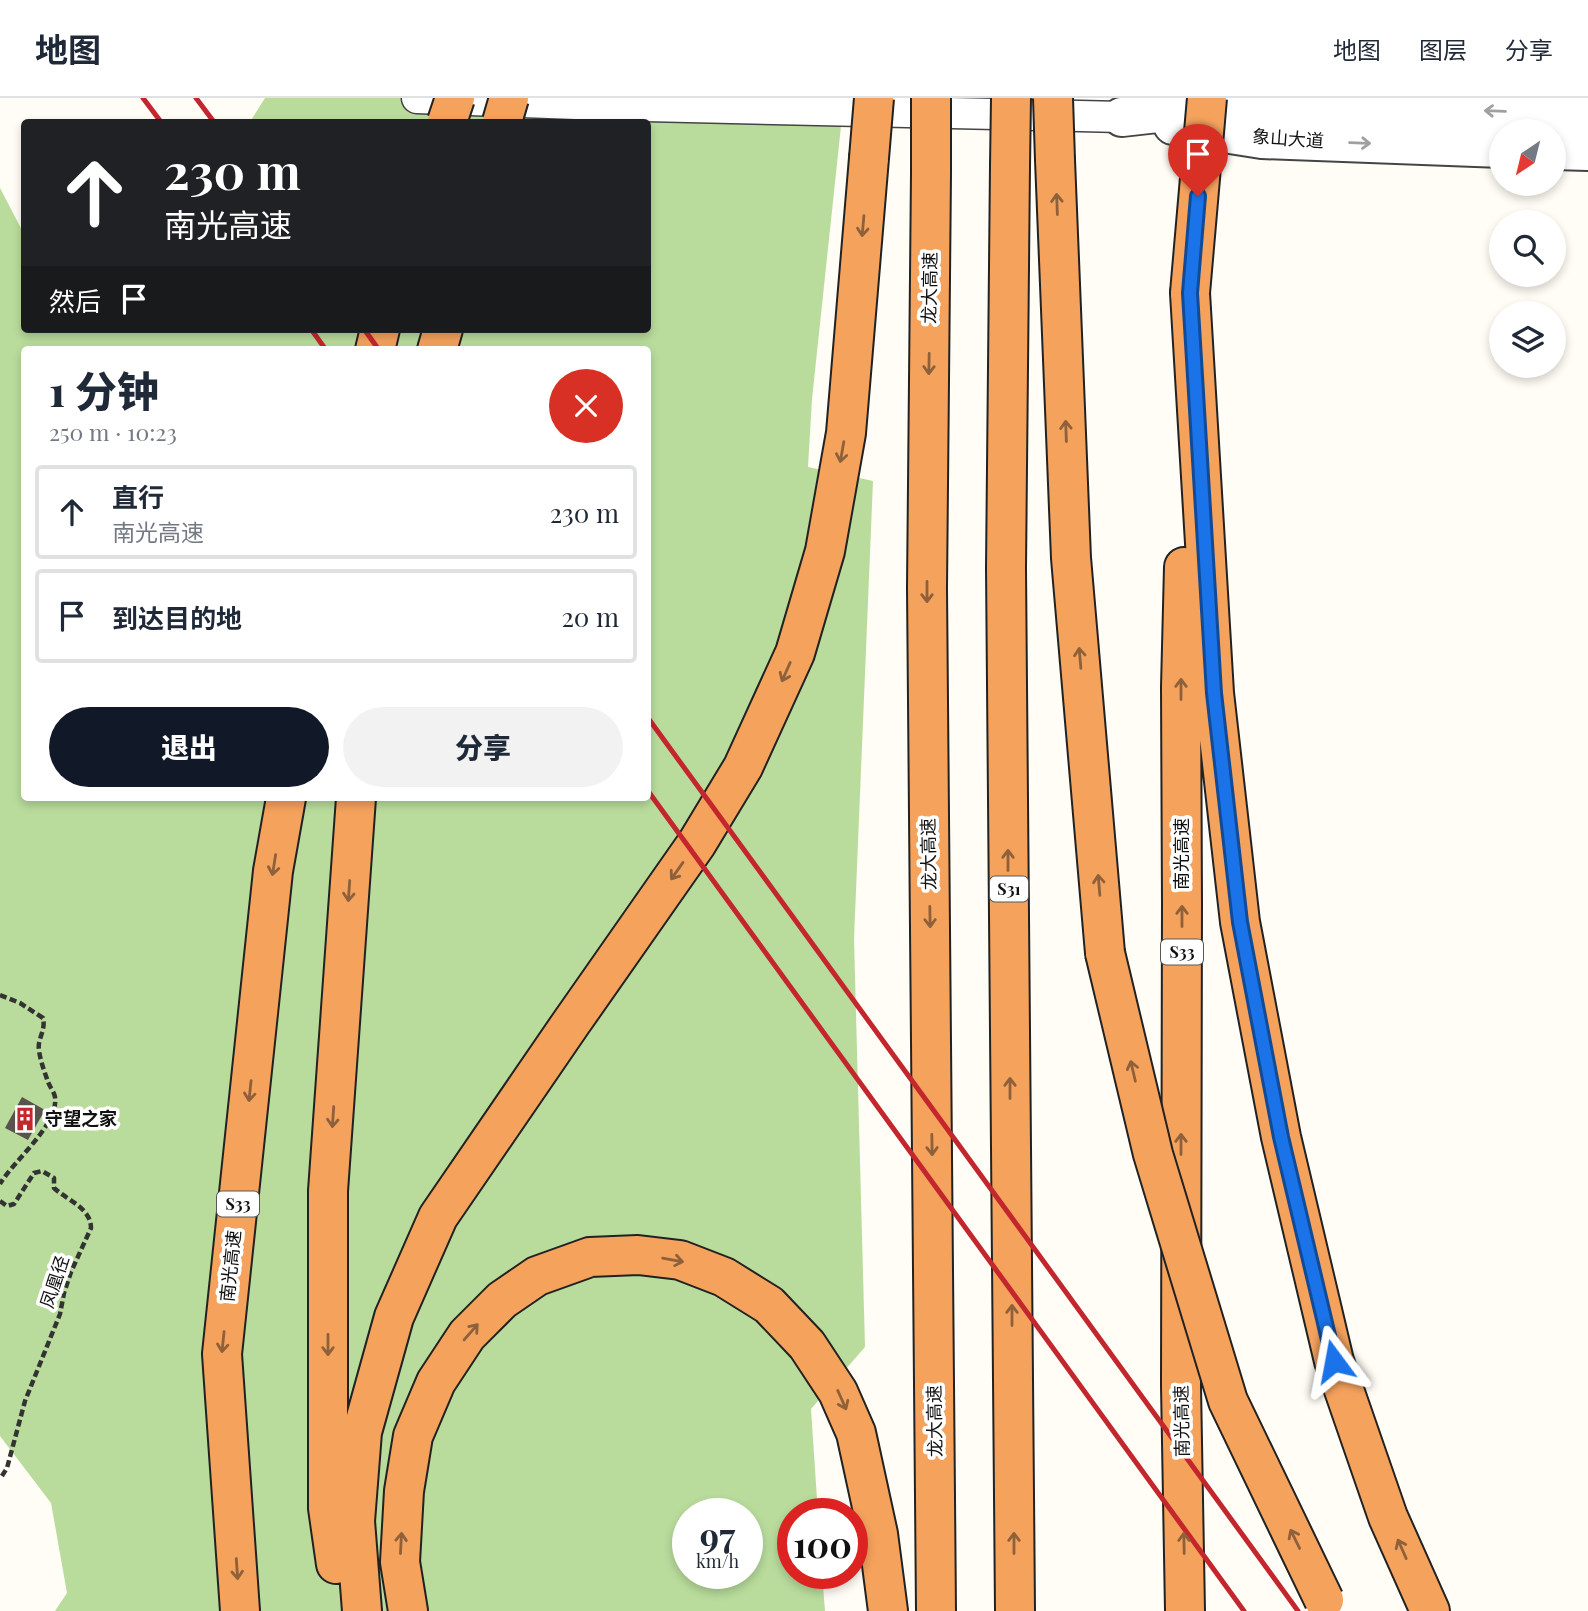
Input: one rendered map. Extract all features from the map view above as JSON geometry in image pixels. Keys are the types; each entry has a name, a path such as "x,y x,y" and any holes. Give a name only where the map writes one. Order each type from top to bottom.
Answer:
{"highway":[{"path":"448,119 455,98"},
{"path":"503,119 509,98"},
{"path":"362,1611 355,1521 362,1432 394,1317 438,1217 697,843 743,767 794,653 825,551 846,433 874,98"},
{"name":"龙大高速","path":"931,98 927,588 936,1611"},
{"name":"S31","path":"1010,98 1006,568 1015,1611"},
{"path":"1053,98 1071,558 1105,953 1153,1154 1228,1401 1327,1606"},
{"name":"南光高速","path":"1185,1611 1181,1386 1181,687 1190,293 1206,98"},
{"path":"1190,293 1214,693 1240,922 1281,1137 1334,1361 1388,1517 1430,1611"},
{"name":"南光高速","path":"240,1611 222,1354 273,871 285,801"},
{"path":"343,1611 328,1508 328,1191 356,801"},
{"path":"408,1611 400,1562 404,1491 413,1436 436,1382 467,1335 502,1300 537,1276 590,1257 638,1255 680,1260 724,1277 769,1305 807,1345 838,1392 856,1433 878,1534 888,1611"}],"street":[{"path":"416,98 1122,117"},
{"name":"象山大道","path":"1122,117 1255,102 1588,115"},
{"name":"象山大道","path":"1122,117 1262,139 1489,148"},
{"path":"1566,150 1588,151"}],"path":[{"path":"0,995 20,1003 43,1018 45,1027 38,1049 55,1096 48,1123 0,1184"},
{"name":"凤凰径","path":"0,1201 7,1206 13,1204 34,1172 42,1171 54,1178 54,1188 85,1212 91,1221 91,1228 71,1272 60,1314 25,1401 7,1468 0,1479"}],"green space":[{"path":"265,98 844,98 812,399 808,467 873,481 854,939 865,1347 811,1409 817,1498 777,1498 777,1589 823,1589 825,1611 55,1611 67,1593 51,1503 0,1436 0,188 21,228 21,333 651,333 651,119 252,119"}],"building":[{"name":"守望之家","path":"22,1097 45,1110 28,1140 5,1128"}],"railway":[{"path":"143,98 159,119"},
{"path":"196,98 212,119"},
{"path":"314,333 323,346"},
{"path":"367,333 376,346"},
{"path":"651,722 1298,1611"},
{"path":"651,795 1244,1611"}],"place":[{"name":"守望之家","path":"25,1119"}],"route":[{"path":"1198,196 1190,293 1214,693 1240,922 1281,1137 1334,1361"}]}
